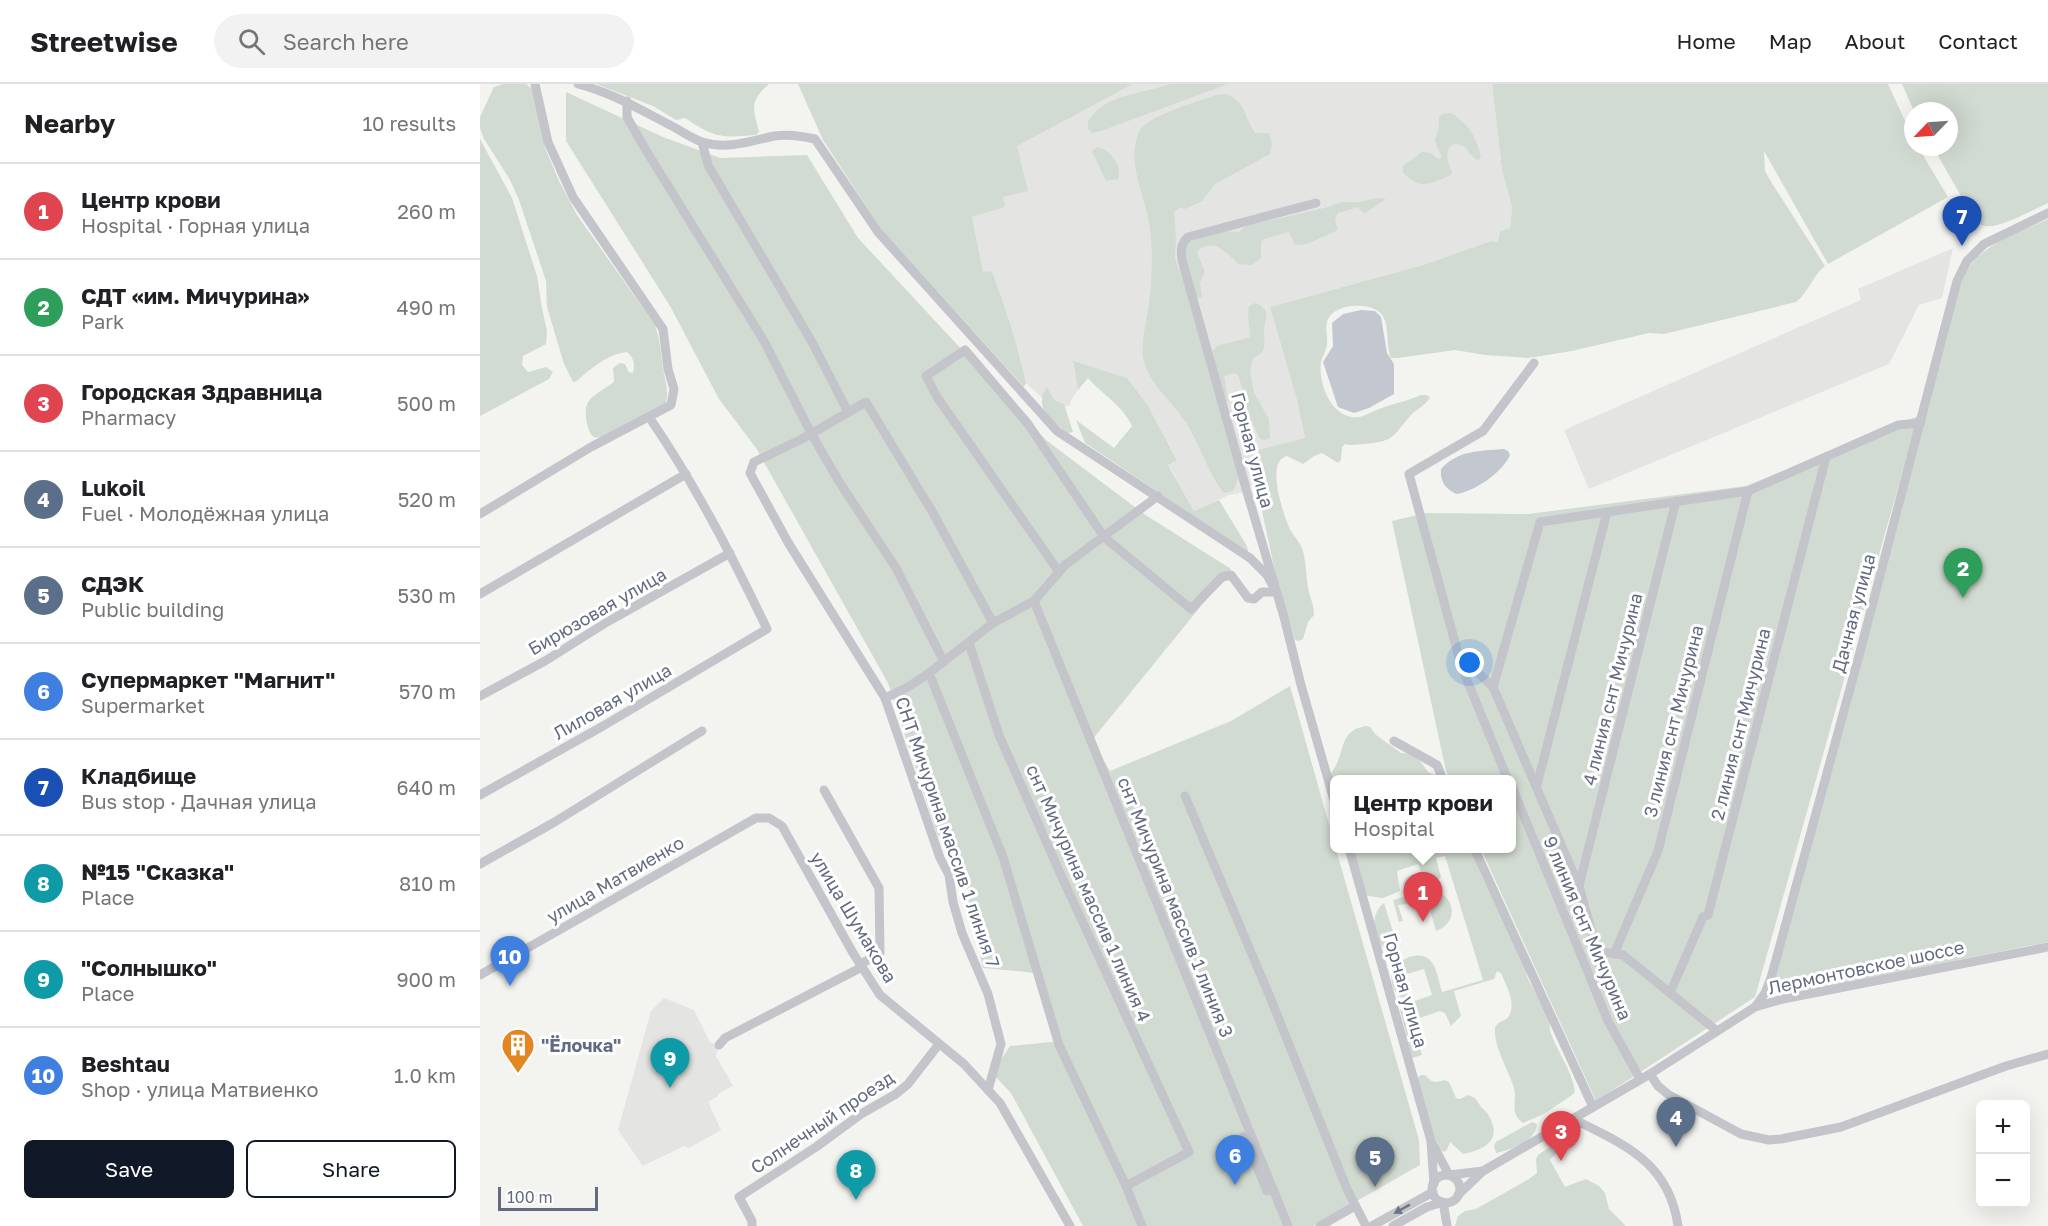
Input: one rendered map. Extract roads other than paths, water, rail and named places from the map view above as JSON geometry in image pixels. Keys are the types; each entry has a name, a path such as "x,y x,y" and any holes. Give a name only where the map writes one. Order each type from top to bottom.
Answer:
{"street":[{"path":"480,514 591,447 671,405 674,389 668,369 663,329 573,197 548,142 535,84"},
{"path":"578,84 627,101 702,142 747,144 776,136 794,135 815,138 878,231 1057,431 1158,496 1259,566 1276,592 1262,592 1254,599 1248,598 1231,575 1221,577 1191,609 1104,537 1028,424 965,350 926,376 937,397 1059,572"},
{"path":"627,101 627,117 764,341 811,434 838,480 896,567 944,662"},
{"path":"702,142 708,165 812,342 848,412"},
{"name":"Горная улица","path":"1316,203 1188,237 1180,248 1330,783"},
{"name":"Дачная улица","path":"1755,1007 1765,993 1771,978 1857,663 1957,281 1967,261 1984,244 2048,213"},
{"path":"1506,775 1459,655 1409,474 1483,431 1534,363"},
{"path":"811,434 866,402 933,513 993,623"},
{"path":"649,417 686,474 730,553"},
{"path":"1493,687 1539,522 1748,491 1898,425 1921,423"},
{"name":"СНТ Мичурина массив 1 линия 7","path":"811,434 754,462 750,473 789,544 885,698 940,858 949,875 962,933 988,994 1001,1044 988,1090"},
{"name":"2 линия снт Мичурина","path":"1670,993 1702,917 1708,915 1826,457"},
{"path":"480,594 686,474"},
{"name":"3 линия снт Мичурина","path":"1614,954 1658,850 1748,491"},
{"path":"885,698 929,673 993,623 1034,601 1065,565 1158,496"},
{"name":"4 линия снт Мичурина","path":"1579,886 1676,501"},
{"path":"1537,785 1607,512"},
{"name":"Лиловая улица","path":"480,795 603,726 767,629 730,553"},
{"name":"Бирюзовая улица","path":"480,696 545,661 607,622 730,553"},
{"name":"снт Мичурина массив 1 линия 3","path":"1034,601 1288,1226"},
{"name":"снт Мичурина массив 1 линия 4","path":"969,643 999,735 1189,1152 1126,1186"},
{"path":"1459,655 1493,687 1579,886 1597,951 1623,955 1717,1031"},
{"path":"929,673 1003,857 1059,1045 1126,1186 1142,1226"},
{"path":"480,864 702,731"},
{"path":"1394,741 1437,765 1441,775"},
{"path":"719,1045 725,1038 880,954 879,888 824,790"},
{"path":"1185,796 1355,1206 1366,1226"},
{"name":"9 линия снт Мичурина","path":"1516,797 1608,1021 1640,1079"},
{"name":"улица Матвиенко","path":"480,975 756,818 769,818"},
{"name":"улица Шумакова","path":"769,818 782,826 880,995 964,1064 1000,1103 1070,1226"},
{"name":"Горная улица","path":"1350,853 1431,1142"},
{"path":"1476,853 1593,1107"},
{"name":"Лермонтовское шоссе","path":"1483,1171 1650,1074 1755,1007 1784,999 2048,947"},
{"name":"Солнечный проезд","path":"752,1226 752,1221 739,1197 816,1147 861,1114 896,1094 908,1084 939,1044"},
{"path":"1650,1074 1658,1086 1669,1095 1741,1134 1769,1140 1841,1127 2006,1066 2048,1054"},
{"path":"1573,1119 1620,1142 1655,1169 1671,1196 1678,1226"},
{"path":"1244,1137 1282,1226"},
{"path":"1431,1142 1449,1175 1459,1183 1451,1199 1447,1226"},
{"path":"1431,1142 1433,1188 1436,1198 1451,1199"},
{"path":"1372,1226 1433,1188 1442,1176 1483,1171"},
{"path":"1393,1226 1427,1207 1451,1199 1483,1171"},
{"path":"1320,1226 1355,1206"},
{"path":"1427,1207 1437,1211 1447,1226"}],"place":[{"name":"Кладбище","path":"1962,246"},
{"name":"СДТ «им. Мичурина»","path":"1963,598"},
{"name":"Центр крови","path":"1423,922"},
{"name":"Beshtau","path":"510,986"},
{"name":"\"Ёлочка\"","path":"518,1074"},
{"name":"\"Солнышко\"","path":"670,1088"},
{"name":"Lukoil","path":"1676,1147"},
{"name":"Городская Здравница","path":"1561,1161"},
{"name":"Супермаркет \"Магнит\"","path":"1235,1185"},
{"name":"СДЭК","path":"1375,1187"},
{"name":"№15 \"Сказка\"","path":"856,1200"}]}
